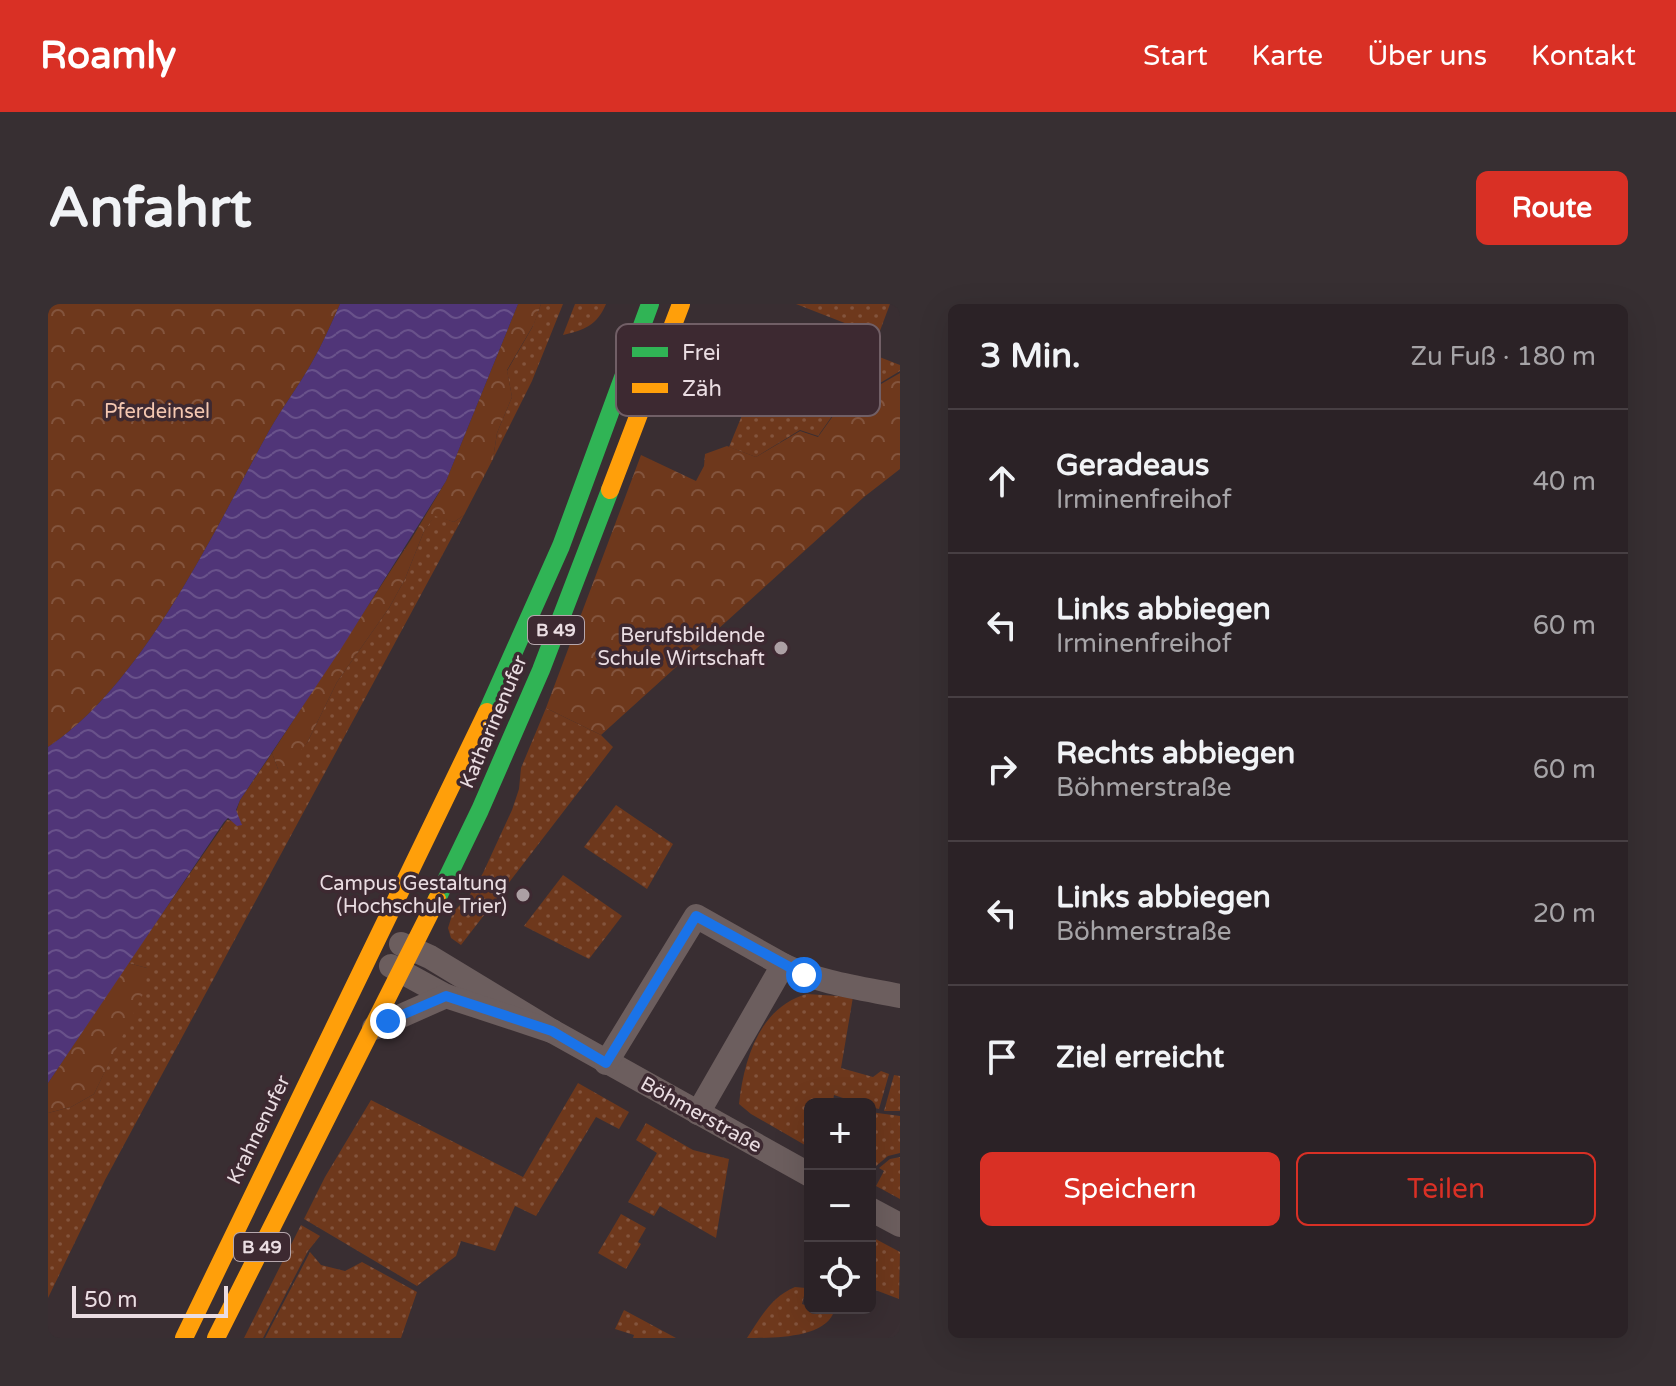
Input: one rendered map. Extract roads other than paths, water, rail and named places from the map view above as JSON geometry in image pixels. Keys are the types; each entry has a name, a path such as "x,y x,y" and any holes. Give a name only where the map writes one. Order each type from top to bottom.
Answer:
{"main road":[{"name":"Katharinenufer","path":"643,324 650,304"},
{"name":"Katharinenufer","path":"673,324 681,304"},
{"name":"Katharinenufer","path":"376,943 510,665 561,546 616,396"},
{"name":"Katharinenufer","path":"401,972 480,810 541,670 638,416"},
{"name":"Krahnenufer","path":"184,1338 376,943"},
{"name":"B 49","path":"216,1338 401,972"}],"street":[{"name":"Böhmerstraße","path":"440,891 437,933 444,950 462,976"},
{"path":"606,1063 696,916 804,975 900,996"},
{"name":"Böhmerstraße","path":"552,1031 446,996 401,972 381,956 376,943 394,942 413,947 606,1063 804,1172"},
{"path":"698,1113 783,965"},
{"path":"374,1028 446,996"},
{"path":"876,1212 900,1225"}],"water":[{"path":"340,304 518,304 446,481 339,652 240,800 236,810 242,825 237,826 228,818 224,822 48,1083 48,747 83,720 145,646 200,558 269,431 306,373"}],"place":[{"name":"Berufsbildende Schule Wirtschaft","path":"781,648"},
{"name":"Campus Gestaltung (Hochschule Trier)","path":"523,895"}],"park label":[{"name":"Pferdeinsel","path":"157,412"}]}
